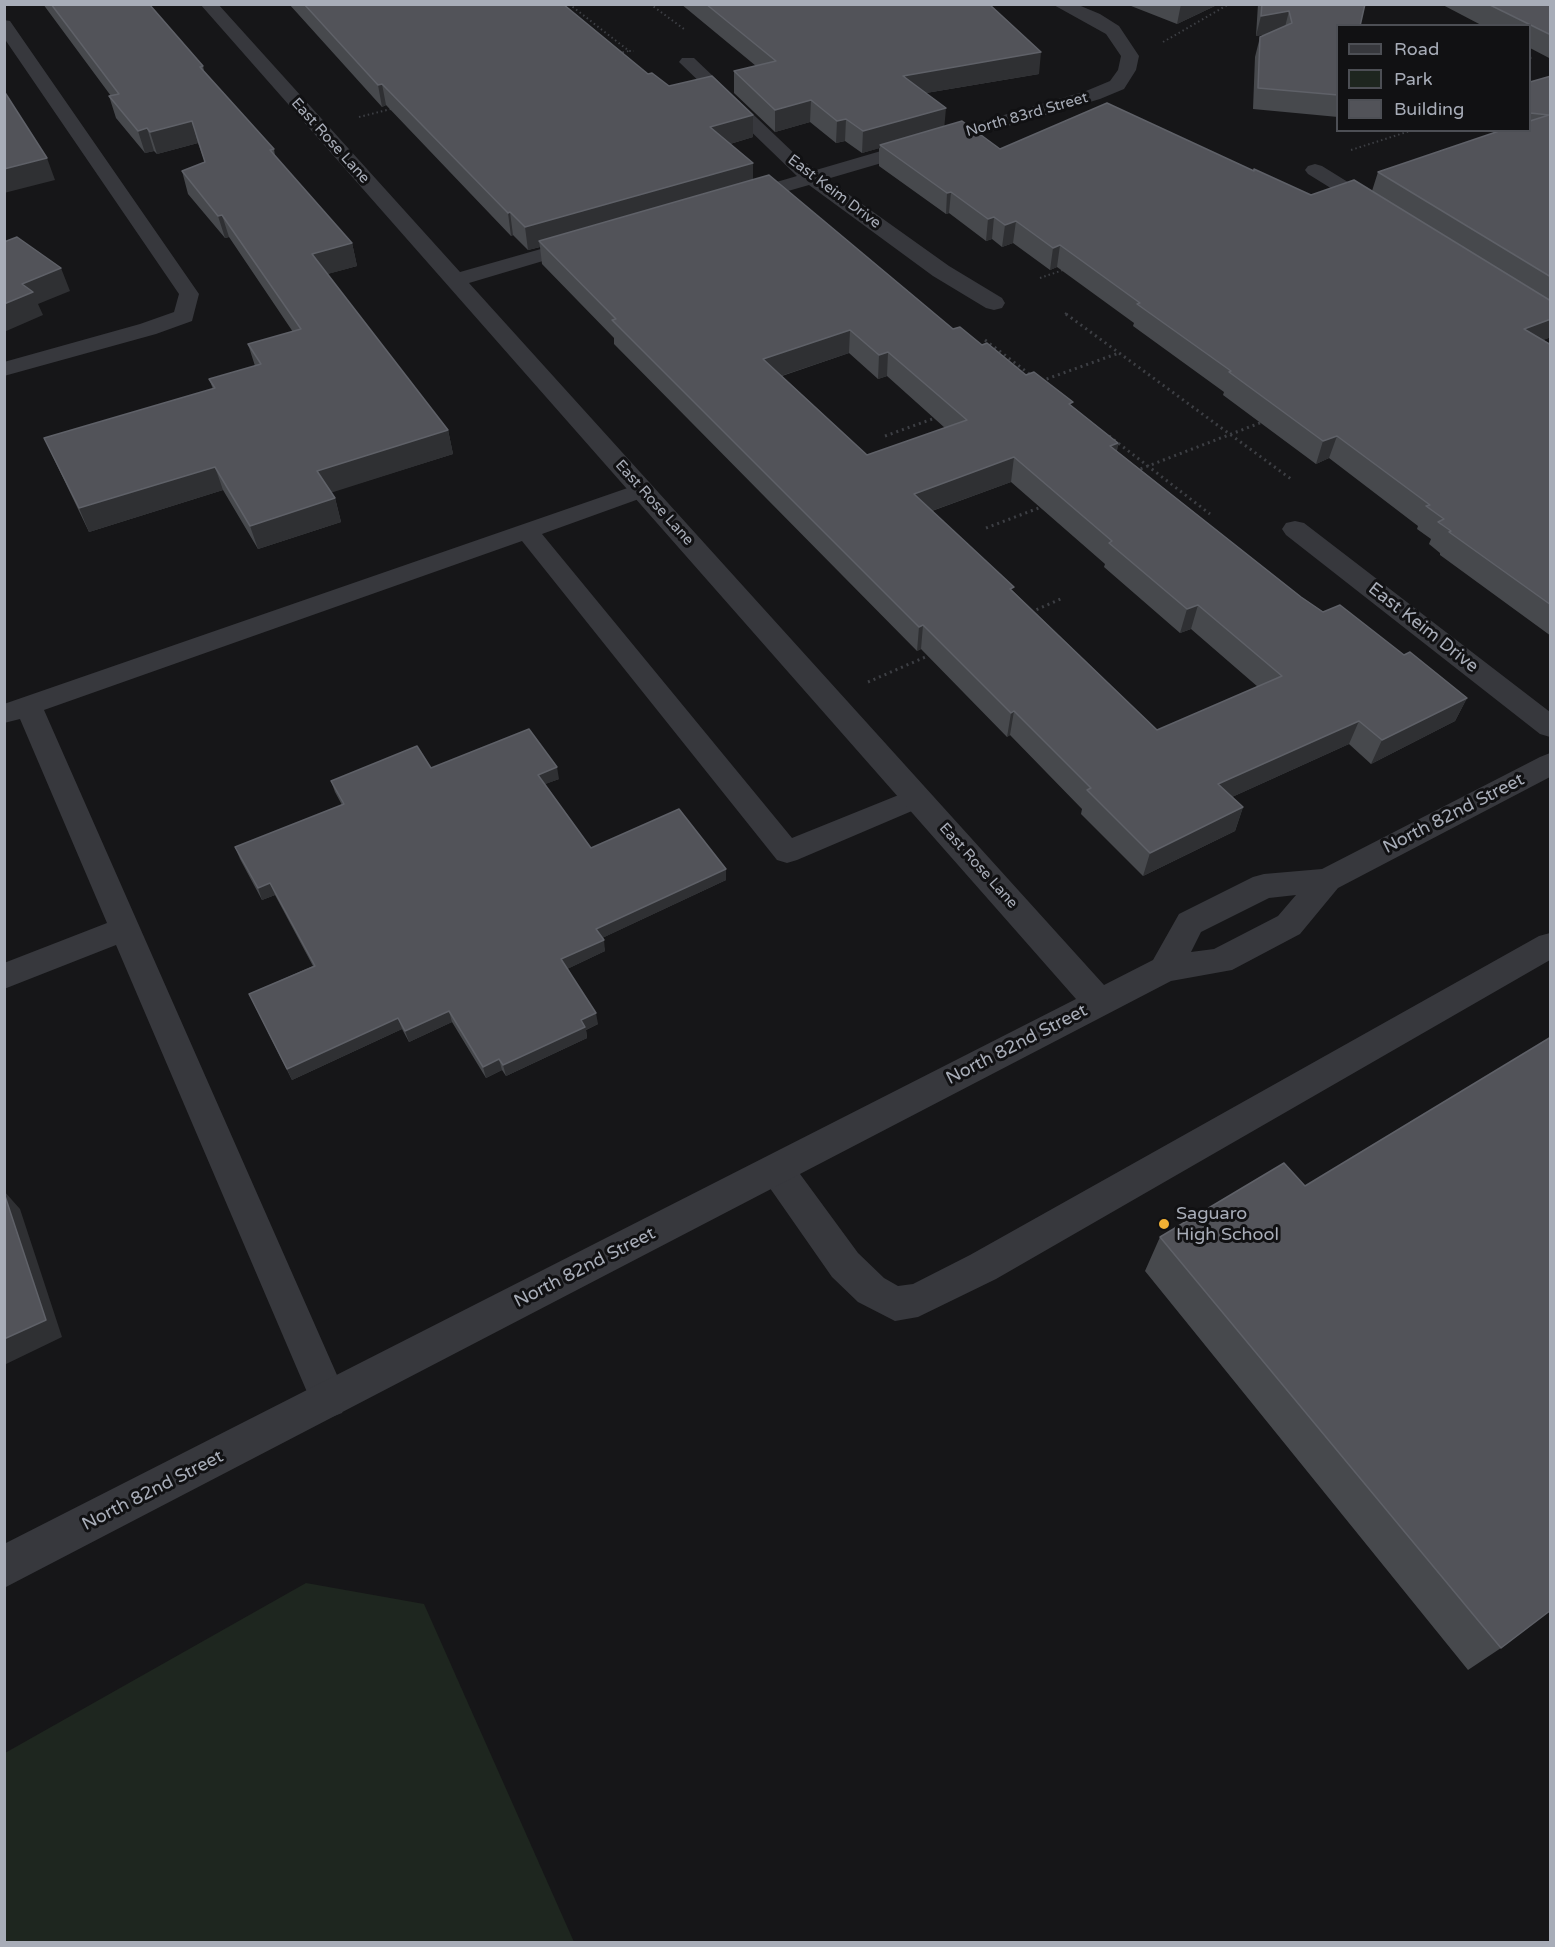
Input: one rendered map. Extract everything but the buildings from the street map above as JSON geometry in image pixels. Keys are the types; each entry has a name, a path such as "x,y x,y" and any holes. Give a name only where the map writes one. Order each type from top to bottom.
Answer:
{"street":[{"name":"East Rose Lane","path":"208,4 1100,1003"},
{"name":"North 83rd Street","path":"724,203 1094,95 1117,85 1127,70 1130,56 1113,30 1094,18 1060,4"},
{"name":"East Keim Drive","path":"688,62 791,161 941,271 994,303"},
{"path":"1315,170 1395,220"},
{"path":"454,280 603,238"},
{"name":"East Keim Drive","path":"1294,529 1551,727"},
{"name":"North 82nd Street","path":"1165,969 1190,923 1263,886 1326,880 1551,764"},
{"name":"North 82nd Street","path":"4,1567 1165,969 1220,961 1289,925 1326,880"}],"lane":[{"path":"4,26 189,294 184,316 148,329 4,369"},
{"path":"329,1400 124,928 16,710 642,490"},
{"path":"526,531 787,852 916,798"},
{"path":"4,977 124,928"},
{"path":"777,1170 845,1265 871,1290 895,1304 918,1299 983,1267 1551,945"}],"path":[{"path":"569,4 629,51"},
{"path":"650,4 684,29"},
{"path":"1163,42 1229,4"},
{"path":"618,53 634,51"},
{"path":"350,120 405,106"},
{"path":"1350,151 1407,132"},
{"path":"1040,278 1073,266"},
{"path":"1065,313 1291,479"},
{"path":"985,340 1049,389"},
{"path":"1040,382 1120,353"},
{"path":"885,436 940,417"},
{"path":"1127,474 1273,418"},
{"path":"1103,431 1210,514"},
{"path":"986,528 1051,503"},
{"path":"1020,616 1063,598"},
{"path":"829,700 935,653"}],"green space":[{"path":"306,1583 424,1604 574,1942 5,1942 5,1753"}],"place":[{"name":"Saguaro High School","path":"1164,1224"}]}
